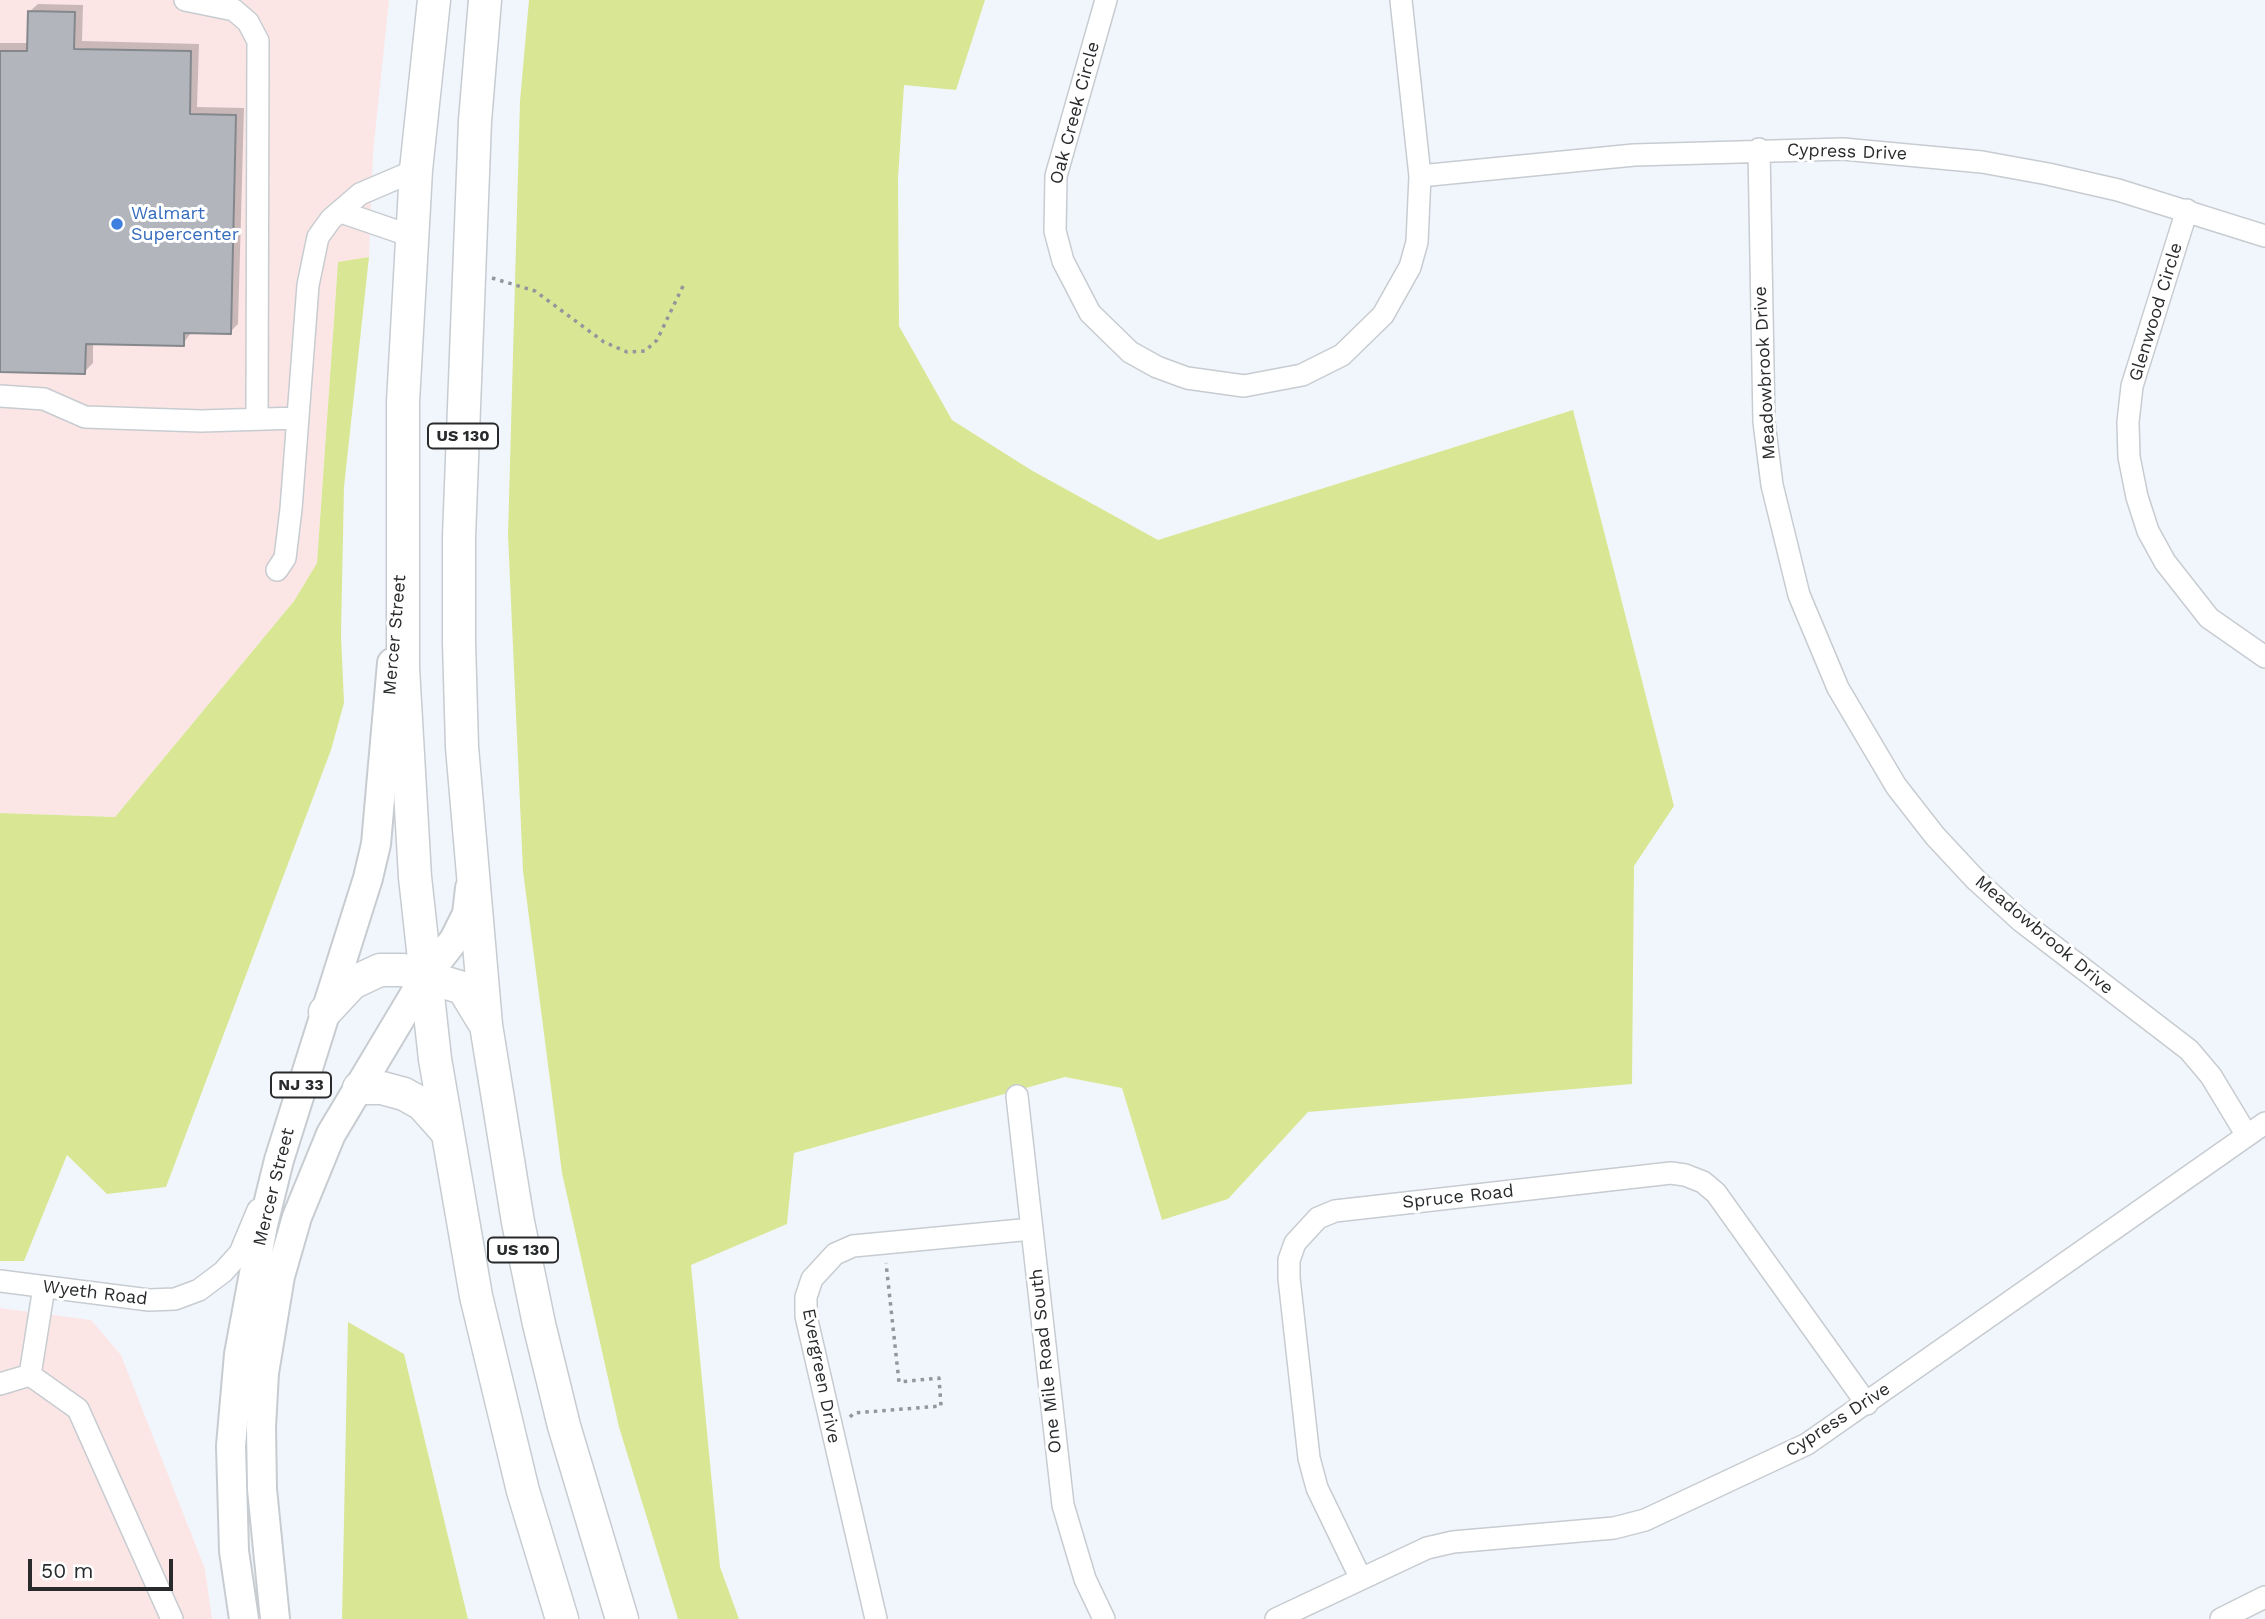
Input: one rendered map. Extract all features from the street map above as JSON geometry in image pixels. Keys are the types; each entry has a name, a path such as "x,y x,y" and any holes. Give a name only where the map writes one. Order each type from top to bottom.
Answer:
{"highway":[{"name":"US 130","path":"434,0 416,170 403,402 403,668 415,877 425,977 447,1132 476,1296 523,1491 562,1619"},
{"name":"US 130","path":"485,0 475,121 459,537 462,747 486,1025 517,1222 567,1438 622,1619"},
{"path":"326,1012 352,983 380,970 403,970 463,988 486,1025"},
{"path":"359,1088 382,1088 404,1094 422,1104 447,1132"}],"main road":[{"name":"Mercer Street","path":"244,1619 234,1550 231,1446 239,1354 263,1225 279,1160 376,844 402,555"},
{"name":"Mercer Street","path":"275,1619 262,1489 264,1373 270,1324 290,1240 312,1175 359,1088 425,977 454,940 467,914 473,871"}],"street":[{"path":"185,0 234,10 248,22 258,41 257,418"},
{"name":"Oak Creek Circle","path":"1105,0 1056,176 1055,231 1063,261 1090,313 1130,352 1157,367 1186,378 1244,386 1302,375 1342,355 1383,315 1410,267 1420,217 1420,176 1401,0"},
{"name":"Cypress Drive","path":"1420,176 1634,155 1759,149 1843,149 1982,162 2106,187 2265,236"},
{"name":"Meadowbrook Drive","path":"1759,149 1764,422 1772,485 1799,595 1838,688 1889,775 1935,836 1976,880 2021,921 2069,960 2166,1029 2189,1050 2211,1076 2246,1134"},
{"path":"277,570 285,558 311,273 318,237 331,219 360,194 416,170"},
{"name":"Glenwood Circle","path":"2187,210 2132,386 2128,422 2129,457 2137,497 2165,562 2210,618 2265,657"},
{"path":"341,212 411,236"},
{"path":"0,396 44,399 85,417 188,421 298,418"},
{"name":"One Mile Road South","path":"1017,1096 1063,1505 1085,1579 1104,1619"},
{"name":"Cypress Drive","path":"1276,1619 1427,1548 1453,1542 1614,1528 1644,1520 1807,1444 2265,1123"},
{"name":"Wyeth Road","path":"0,1282 149,1300 175,1299 200,1290 216,1279 240,1253 279,1160"},
{"name":"Spruce Road","path":"1361,1579 1317,1488 1309,1458 1289,1278 1289,1260 1295,1243 1318,1218 1335,1211 1671,1173 1685,1175 1703,1182 1716,1193 1867,1404"},
{"name":"Evergreen Drive","path":"876,1619 806,1316 806,1297 812,1279 835,1254 853,1246 1032,1230"},
{"path":"30,1375 44,1287"},
{"path":"0,1384 30,1375"},
{"path":"30,1375 78,1409 172,1619"},
{"path":"2221,1619 2265,1597"}],"path":[{"path":"469,273 536,291 604,342 627,352 645,351 657,340 684,284"},
{"path":"849,1418 855,1413 941,1406 939,1378 899,1382 886,1263"}],"shaded area":[{"path":"0,0 389,0 373,153 369,257 338,263 317,563 294,601 115,817 0,813"},
{"path":"0,1308 91,1320 121,1355 205,1569 212,1619 0,1619"}],"green space":[{"path":"529,0 985,0 956,90 904,85 898,179 899,326 952,420 1031,470 1158,540 1573,410 1674,806 1634,866 1632,1084 1308,1112 1228,1199 1162,1220 1122,1088 1065,1077 794,1153 787,1224 691,1265 720,1567 739,1619 678,1619 619,1427 562,1173 523,871 508,535 520,101"},
{"path":"369,257 344,487 341,634 344,703 331,750 166,1187 107,1194 67,1155 24,1261 0,1261 0,813 115,817 294,601 317,563 338,262"},
{"path":"348,1322 404,1354 468,1619 342,1619"}],"building":[{"name":"Walmart Supercenter","path":"28,11 75,12 74,49 191,51 190,114 236,115 231,334 184,333 184,346 86,344 85,374 0,372 0,51 27,51"}],"place":[{"name":"Walmart Supercenter","path":"117,224"}]}
